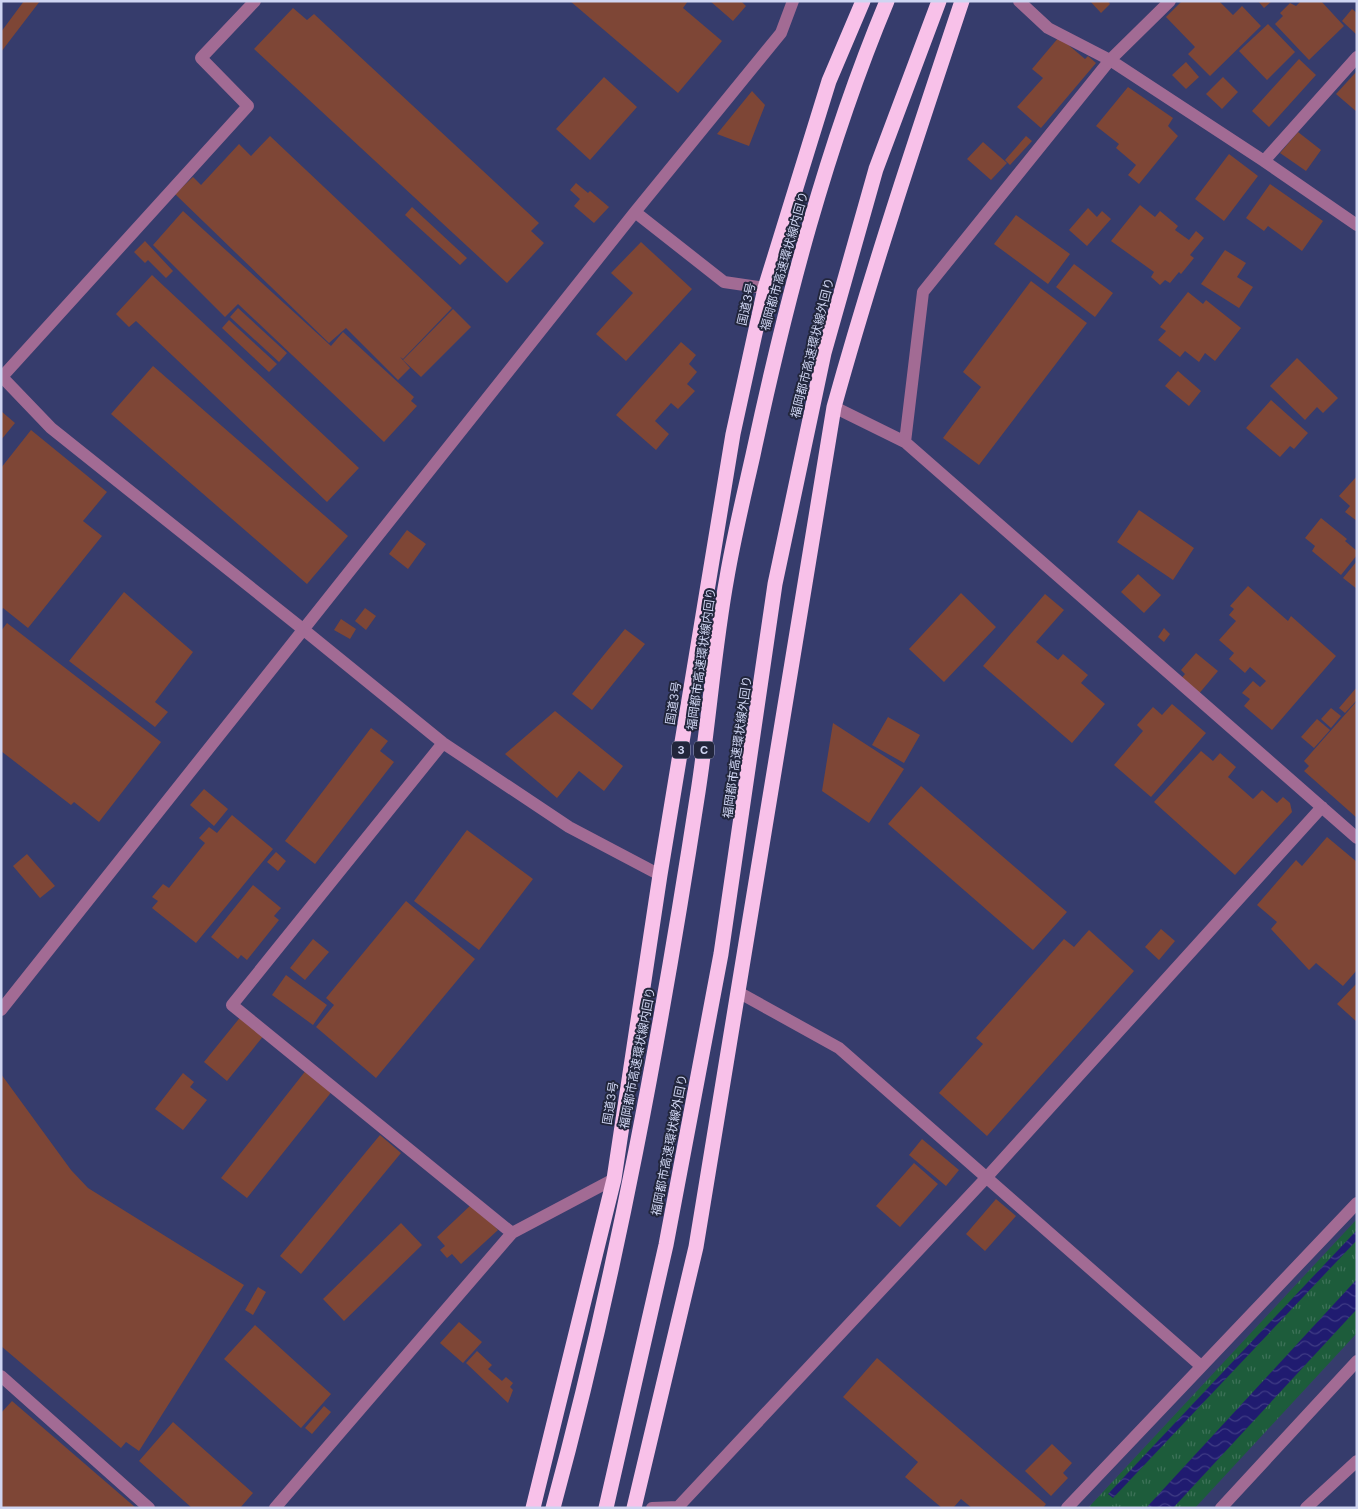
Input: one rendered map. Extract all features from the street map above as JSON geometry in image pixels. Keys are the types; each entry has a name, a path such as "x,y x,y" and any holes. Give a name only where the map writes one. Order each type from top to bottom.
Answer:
{"highway":[{"name":"国道3号","path":"533,1508 614,1179 660,875 732,434 765,288 829,80 863,1"},
{"name":"福岡都市高速環状線内回り","path":"553,1508 577,1423 618,1242 670,965 698,788 726,579 775,351 830,154 887,1"},
{"name":"福岡都市高速環状線外回り","path":"606,1508 666,1245 713,993 745,795 775,584 824,353 876,169 940,1"},
{"path":"634,1508 696,1247 834,407 855,332 909,158 962,1"},
{"path":"543,1508 577,1423"}],"street":[{"path":"255,1 202,58 248,106 2,377 50,428 304,630 443,744 569,827 660,875"},
{"path":"1,1010 635,212 781,32 793,1"},
{"path":"1019,1 1048,28 1110,60 1264,160 1357,225"},
{"path":"905,442 923,292 1110,60 1170,1"},
{"path":"1264,160 1357,57"},
{"path":"635,212 724,282 765,288"},
{"path":"834,407 905,442 1357,838"},
{"path":"443,744 232,1004 512,1233"},
{"path":"652,1508 678,1507 986,1178 1322,807"},
{"path":"738,992 839,1048 1201,1366"},
{"path":"275,1508 512,1233 614,1179"},
{"path":"1067,1508 1357,1203"},
{"path":"1220,1508 1357,1361"},
{"path":"1,1376 149,1508"},
{"path":"1306,1508 1357,1461"}],"green space":[{"path":"1357,1219 1357,1333 1195,1508 1088,1508"}],"water":[{"path":"1357,1230 1357,1240 1113,1498 1108,1494"},
{"path":"1357,1279 1357,1309 1173,1508 1146,1508"}],"building":[{"path":"24,1 40,1 1,52 1,32"},
{"path":"570,1 688,1 683,8 722,41 678,93"},
{"path":"710,1 741,1 746,6 733,21"},
{"path":"1090,1 1108,1 1110,4 1101,13"},
{"path":"1182,1 1219,1 1233,15 1242,6 1261,26 1210,76 1188,54 1195,47 1166,17"},
{"path":"1258,1 1272,1 1264,8"},
{"path":"1301,1 1321,1 1344,26 1309,60 1275,24 1283,16 1280,13 1290,3 1296,6"},
{"path":"293,8 307,20 314,14 539,223 531,231 544,243 507,283 254,49"},
{"path":"1352,9 1357,13 1357,35 1342,21"},
{"path":"1268,24 1295,52 1267,80 1239,51"},
{"path":"1059,37 1085,59 1088,56 1096,63 1041,128 1017,107 1043,78 1032,69"},
{"path":"1299,59 1316,75 1269,127 1252,111"},
{"path":"1186,62 1199,77 1186,89 1172,75"},
{"path":"1357,71 1357,112 1336,94"},
{"path":"604,77 637,107 590,160 556,129"},
{"path":"1223,77 1238,92 1222,109 1206,94"},
{"path":"1128,87 1173,118 1168,126 1178,136 1139,184 1128,175 1136,165 1116,148 1119,144 1096,126"},
{"path":"752,91 765,105 749,146 717,134"},
{"path":"1298,132 1321,150 1306,171 1280,153"},
{"path":"270,136 452,308 403,359 400,357 410,368 398,380 346,328 329,343 175,194 193,177 201,185 239,144 251,156"},
{"path":"1026,136 1032,141 1010,165 1005,160"},
{"path":"983,142 1007,163 991,180 967,159"},
{"path":"1229,154 1258,176 1224,221 1195,199"},
{"path":"576,183 588,193 590,191 609,207 594,223 574,206 580,199 570,190"},
{"path":"1270,184 1323,221 1302,251 1268,226 1264,231 1246,218"},
{"path":"1140,205 1155,217 1160,211 1178,226 1175,230 1189,240 1196,231 1204,238 1190,255 1194,258 1181,274 1179,272 1170,283 1165,280 1160,285 1151,277 1154,272 1111,241"},
{"path":"412,207 467,258 460,265 405,215"},
{"path":"1088,208 1097,217 1102,211 1111,219 1087,246 1069,230"},
{"path":"183,211 331,346 343,332 414,397 411,401 417,406 384,442 238,304 225,317 153,245"},
{"path":"1016,215 1070,254 1048,284 994,244"},
{"path":"145,241 173,271 166,278 148,260 145,263 134,252"},
{"path":"641,242 692,289 626,361 596,334 633,293 611,273"},
{"path":"1225,250 1246,263 1237,277 1253,287 1239,308 1201,284"},
{"path":"1074,264 1113,293 1095,317 1056,287"},
{"path":"152,275 359,468 327,502 136,321 129,327 116,314"},
{"path":"1031,281 1087,323 979,465 943,438 981,387 963,372"},
{"path":"1188,292 1203,304 1206,300 1241,328 1215,361 1205,353 1199,362 1185,351 1180,357 1158,340 1166,331 1160,327"},
{"path":"238,308 287,353 279,362 230,317"},
{"path":"453,309 471,327 421,377 403,360"},
{"path":"229,320 277,364 269,372 222,328"},
{"path":"681,342 696,355 689,364 697,372 687,384 695,391 678,409 671,403 655,421 669,434 656,450 616,415"},
{"path":"1297,358 1338,398 1323,413 1317,407 1305,420 1270,386"},
{"path":"153,366 348,536 307,584 111,414"},
{"path":"1178,371 1201,391 1189,406 1165,386"},
{"path":"1271,400 1308,433 1294,449 1290,446 1280,457 1246,428"},
{"path":"1,411 15,423 1,440"},
{"path":"31,430 107,492 83,521 102,536 28,628 3,608 1,611 1,468"},
{"path":"1357,476 1357,521 1345,512 1350,506 1339,496"},
{"path":"1139,510 1194,548 1173,580 1117,542"},
{"path":"1321,518 1347,539 1345,541 1357,551 1357,555 1341,575 1312,551 1315,546 1305,538"},
{"path":"407,530 426,544 408,569 389,554"},
{"path":"1357,561 1357,589 1343,578"},
{"path":"1138,574 1161,595 1144,613 1121,592"},
{"path":"1248,586 1288,621 1291,616 1336,656 1272,730 1244,706 1250,699 1242,693 1253,681 1260,687 1266,681 1250,667 1245,673 1229,659 1234,653 1219,640 1236,621 1229,615 1234,609 1230,606"},
{"path":"124,592 193,652 155,702 168,712 155,727 69,661"},
{"path":"961,593 996,627 944,682 909,649"},
{"path":"1045,594 1064,610 1036,642 1058,660 1063,654 1088,675 1081,683 1105,704 1072,743 983,666"},
{"path":"365,608 376,616 366,630 355,621"},
{"path":"341,619 356,629 350,639 334,630"},
{"path":"7,623 161,742 99,822 74,802 71,805 1,751 1,631"},
{"path":"1164,628 1170,634 1164,642 1158,637"},
{"path":"625,629 645,644 592,710 572,694"},
{"path":"1196,653 1218,671 1197,696 1179,681 1185,674 1181,670"},
{"path":"1357,687 1357,700 1345,713 1339,708"},
{"path":"1357,701 1357,818 1304,771 1309,766 1304,761"},
{"path":"1172,704 1206,733 1151,797 1114,765 1143,731 1137,725 1153,707 1162,715"},
{"path":"1331,708 1341,716 1331,728 1321,719"},
{"path":"555,711 623,766 604,791 579,771 557,798 505,754"},
{"path":"888,717 920,735 904,763 872,745"},
{"path":"1317,719 1330,730 1314,748 1301,737"},
{"path":"833,723 904,769 869,823 822,791"},
{"path":"371,728 388,741 380,751 394,762 315,864 285,841"},
{"path":"1201,751 1213,761 1220,753 1236,767 1228,777 1253,799 1262,790 1277,803 1283,797 1290,803 1292,812 1235,875 1154,802"},
{"path":"921,786 1067,912 1033,950 888,824"},
{"path":"204,789 228,809 214,826 190,805"},
{"path":"232,815 273,849 196,943 152,908 158,901 152,897 163,884 169,888 205,843 199,838 209,827 217,833"},
{"path":"467,830 533,879 479,950 414,901"},
{"path":"1327,837 1357,862 1357,970 1343,986 1316,963 1309,970 1271,929 1277,922 1257,905 1296,860 1302,866"},
{"path":"276,852 286,861 278,871 267,862"},
{"path":"27,854 55,886 40,898 13,866"},
{"path":"253,885 281,908 274,916 279,920 247,960 241,955 238,959 211,937"},
{"path":"406,901 475,959 376,1078 316,1027 334,1005 326,998"},
{"path":"1161,929 1175,941 1159,960 1145,947"},
{"path":"1089,930 1134,971 987,1136 939,1093 983,1044 976,1038 1064,939 1074,947"},
{"path":"313,939 329,952 305,980 290,968"},
{"path":"286,975 327,1005 313,1025 272,995"},
{"path":"1357,983 1357,1022 1337,1004"},
{"path":"242,1015 265,1034 227,1081 204,1062"},
{"path":"307,1069 333,1090 247,1198 221,1178"},
{"path":"183,1073 194,1082 190,1087 207,1100 183,1130 155,1109"},
{"path":"1,1074 71,1170 88,1188 244,1285 139,1451 126,1442 121,1448 1,1346"},
{"path":"380,1135 401,1153 301,1274 280,1256"},
{"path":"922,1139 959,1170 946,1186 909,1155"},
{"path":"914,1163 938,1184 900,1227 876,1206"},
{"path":"996,1199 1016,1216 985,1251 966,1234"},
{"path":"473,1203 498,1230 461,1264 452,1254 447,1258 440,1250 445,1246 437,1237"},
{"path":"401,1223 422,1245 344,1321 323,1299"},
{"path":"258,1287 266,1292 253,1315 245,1310"},
{"path":"459,1322 482,1342 463,1363 440,1343"},
{"path":"255,1325 331,1394 301,1428 224,1359"},
{"path":"477,1351 492,1365 488,1369 502,1381 506,1377 513,1383 510,1387 513,1390 508,1403 466,1363"},
{"path":"877,1358 1046,1504 1043,1508 972,1508 961,1499 953,1508 942,1508 905,1477 918,1462 843,1397"},
{"path":"12,1401 136,1508 1,1508 1,1413"},
{"path":"324,1406 331,1412 312,1434 305,1428"},
{"path":"173,1422 253,1493 240,1508 192,1508 139,1461"},
{"path":"1052,1444 1072,1463 1063,1473 1068,1478 1051,1496 1025,1471"}]}
